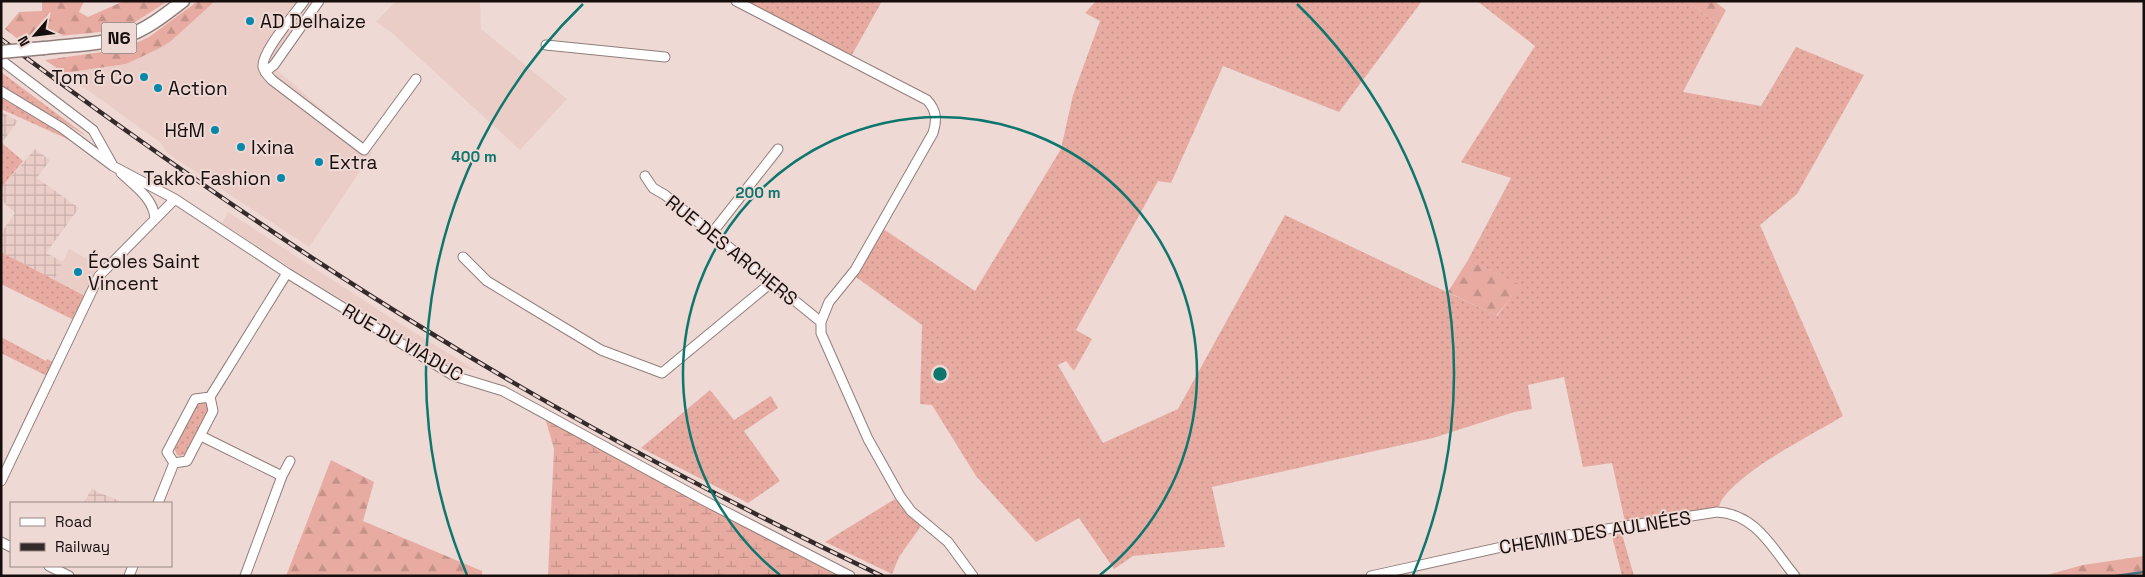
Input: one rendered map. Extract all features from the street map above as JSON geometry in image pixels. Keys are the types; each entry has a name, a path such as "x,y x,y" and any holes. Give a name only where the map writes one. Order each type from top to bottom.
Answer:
{"main road":[{"name":"N6","path":"1,52 125,37 152,24 183,1"}],"street":[{"path":"304,1 267,53 263,65 265,72 272,80 364,150 416,79"},
{"path":"265,72 274,65 319,1"},
{"path":"736,1 927,100 935,113 936,119 933,133 855,270 830,302 821,322 821,333 868,439 900,496 911,511 948,542 973,576"},
{"path":"546,45 664,57"},
{"path":"1,60 93,130 113,166 148,200 154,210 155,219"},
{"name":"RUE DU VIADUC","path":"1,91 62,128 113,166 175,199 287,273 454,376 503,391 702,500 850,576"},
{"path":"712,233 778,149"},
{"name":"RUE DES ARCHERS","path":"645,176 652,188 712,233 821,322"},
{"path":"1,481 99,276 175,199"},
{"path":"463,257 487,281 601,350 662,373 772,282"},
{"path":"174,464 186,461 213,411 210,397 287,273"},
{"path":"174,464 167,452 195,399 210,397"},
{"path":"200,436 282,476"},
{"path":"245,576 282,476 290,460"},
{"path":"158,502 174,464"},
{"name":"CHEMIN DES AULNÉES","path":"1371,576 1520,543 1717,512 1738,515 1751,522 1795,576"},
{"path":"51,567 69,576"}],"shaded area":[{"path":"215,1 322,1 264,79 276,69 372,153 309,247 167,153 161,143 64,73 126,64 193,20"},
{"path":"396,1 480,1 481,29 567,99 520,150 391,32 376,22"},
{"path":"1,112 18,121 1,144"},
{"path":"35,149 50,160 37,178 79,208 46,253 63,262 54,280 1,252 1,233 15,213 1,200 1,188"},
{"path":"228,212 388,316 477,371 445,364 275,258 222,223"},
{"name":"Écoles Saint Vincent","path":"69,249 102,267 84,295 54,280"},
{"path":"92,488 97,492 120,501 119,502 85,502"}],"green space":[{"path":"42,1 84,1 79,12 88,17 124,1 168,1 129,26 110,31 19,40 5,29 19,12 42,11"},
{"path":"198,1 215,1 171,41 126,64 64,73 45,60 123,49 149,37"},
{"path":"736,1 882,1 849,60"},
{"path":"1096,1 1422,1 1339,112 1223,66 1171,183 1158,181 1076,330 1092,339 1074,371 1066,361 1058,365 1103,443 1178,409 1285,215 1497,316 1520,285 1468,260 1511,178 1461,162 1535,46 1477,1 1688,1 1718,25 1683,92 1761,106 1796,47 1864,75 1797,194 1760,225 1843,416 1779,453 1747,475 1723,498 1717,512 1626,526 1612,463 1583,467 1564,377 1528,385 1532,409 1514,412 1433,438 1212,487 1225,547 1133,556 1114,569 1079,518 1036,542 976,476 932,405 920,404 922,325 856,277 882,228 975,291 1061,149 1073,95 1100,21 1085,13"},
{"path":"1688,1 1714,1 1726,10 1718,25"},
{"path":"1,72 88,137 1,85"},
{"path":"1,97 74,142 1,109"},
{"path":"1,144 23,161 1,188"},
{"path":"1,252 89,298 78,322 1,284"},
{"path":"1468,260 1521,285 1496,316 1448,292"},
{"path":"1,337 46,361 47,359 57,364 51,378 1,353"},
{"path":"710,390 734,420 771,396 778,408 744,431 780,481 748,503 641,448"},
{"path":"204,402 207,404 208,411 186,454 177,455 174,448 197,403"},
{"path":"544,414 838,576 548,576 554,449"},
{"path":"331,460 374,482 363,521 482,571 482,576 286,576"},
{"path":"895,499 921,526 899,557 892,574 825,542"},
{"path":"1620,527 1634,576 1622,576 1610,528"},
{"path":"2144,556 2144,576 2043,576 2083,565"}],"waterway":[{"path":"2116,576 2144,572"}],"railway":[{"path":"1,39 107,117 268,229 488,368 655,462 882,576"}],"place":[{"name":"AD Delhaize","path":"250,21"},
{"name":"Tom & Co","path":"144,77"},
{"name":"Action","path":"158,88"},
{"name":"H&M","path":"215,130"},
{"name":"Ixina","path":"241,147"},
{"name":"Extra","path":"319,162"},
{"name":"Takko Fashion","path":"281,178"},
{"name":"Écoles Saint Vincent","path":"78,272"}]}
